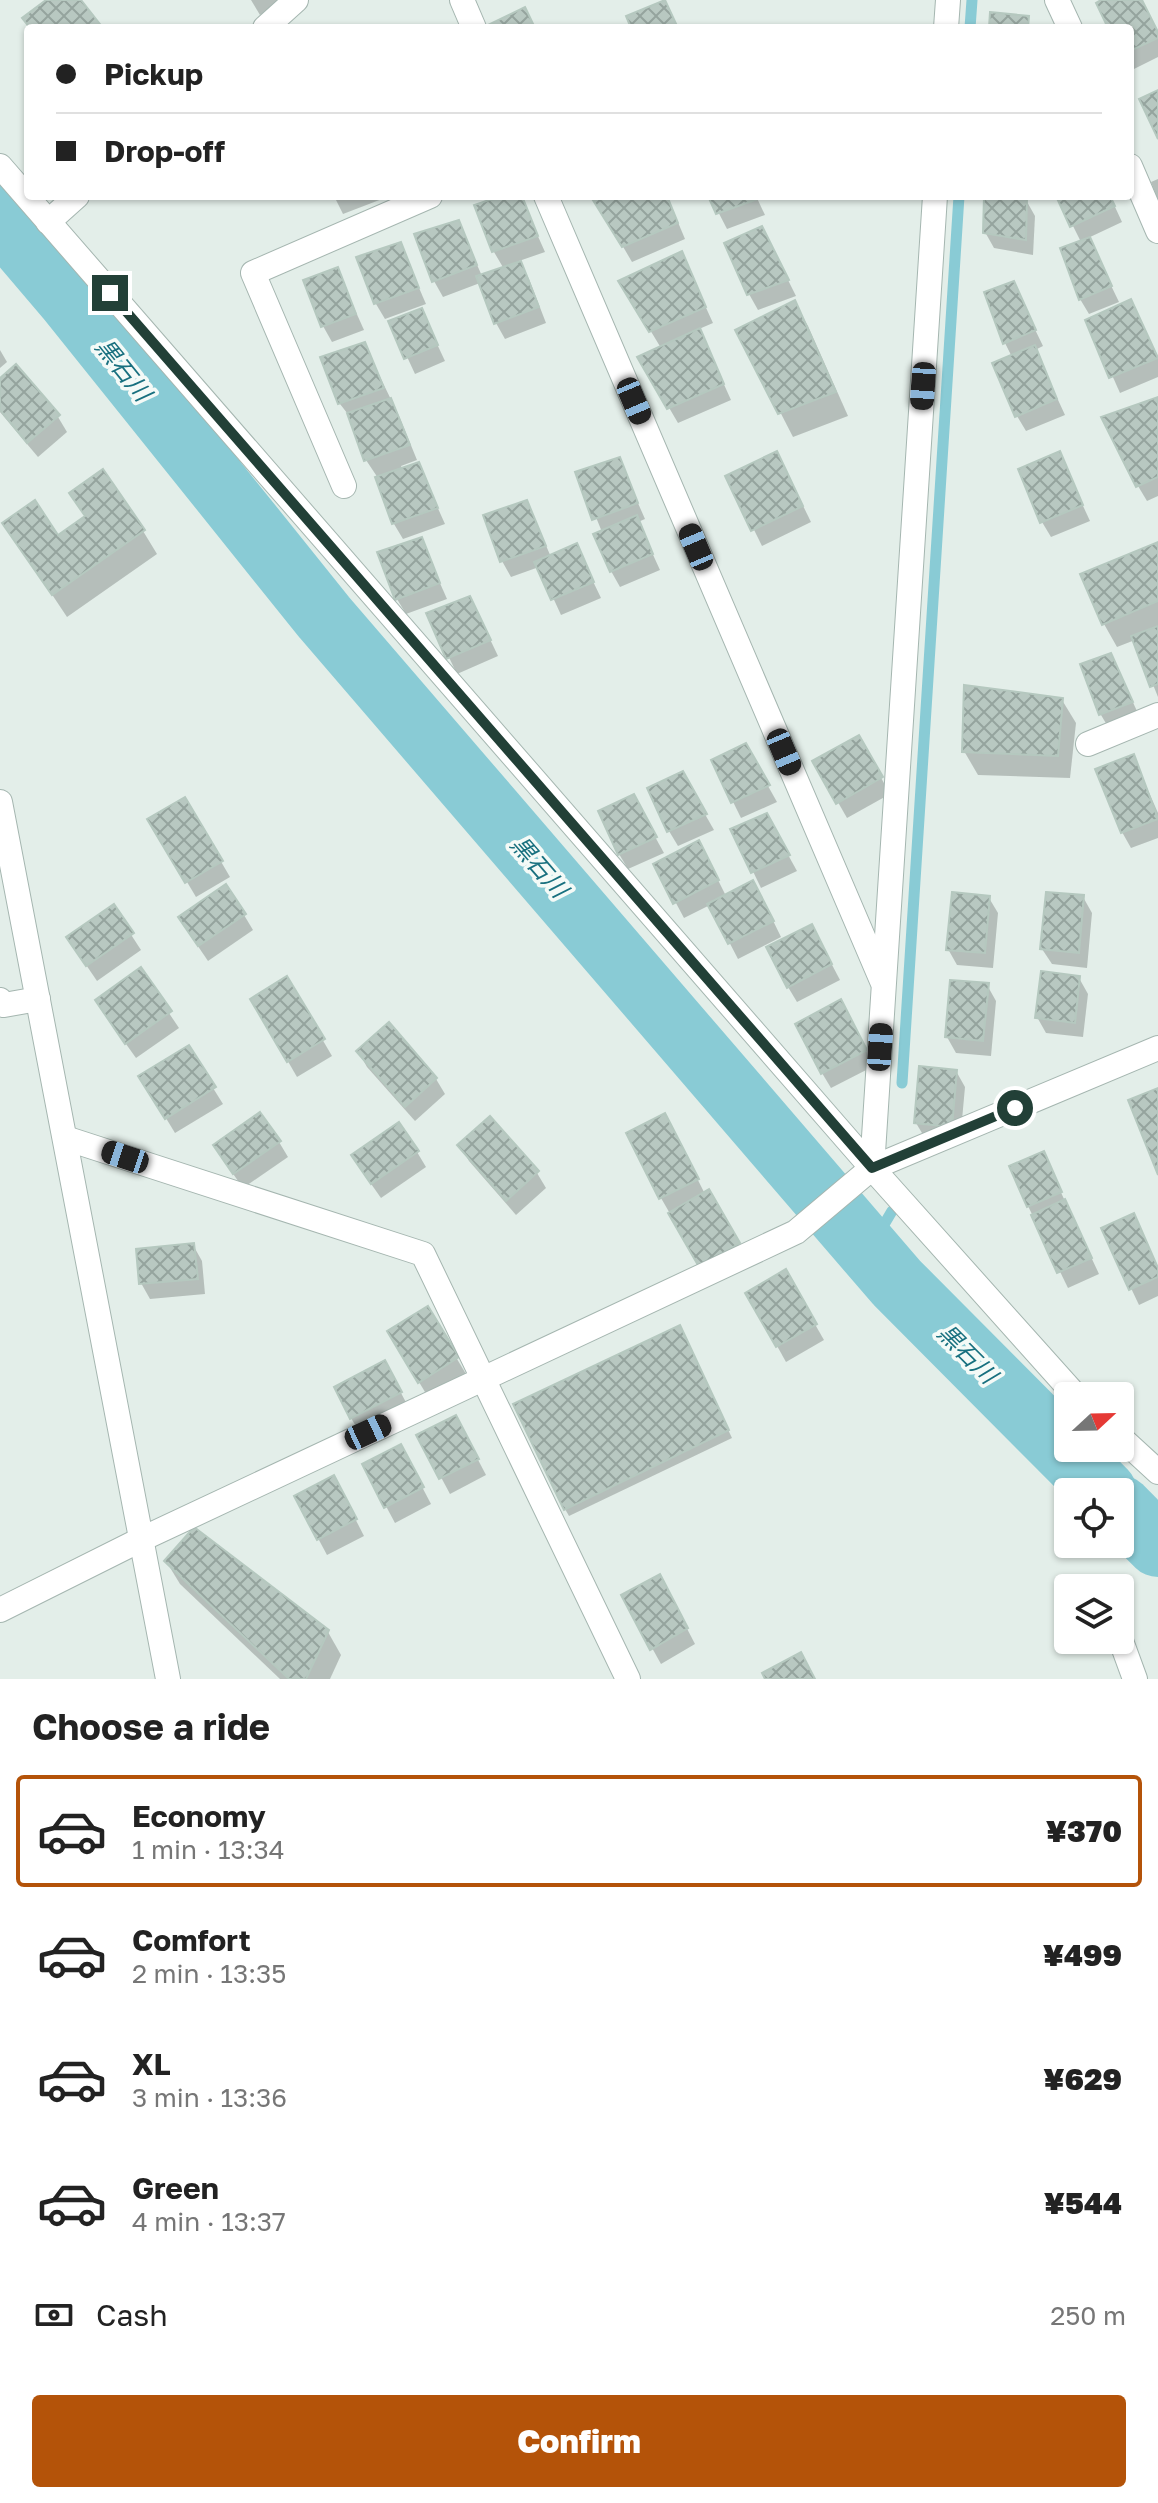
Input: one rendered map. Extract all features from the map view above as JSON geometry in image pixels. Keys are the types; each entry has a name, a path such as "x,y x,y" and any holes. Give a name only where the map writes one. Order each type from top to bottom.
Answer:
{"street":[{"path":"269,24 296,0"},
{"path":"462,0 472,24"},
{"path":"946,24 948,0"},
{"path":"1057,0 1068,24"},
{"path":"0,166 24,194"},
{"path":"1134,175 1158,231"},
{"path":"29,200 872,1168 1063,1382"},
{"path":"48,222 73,200"},
{"path":"344,486 253,273 421,200"},
{"path":"548,200 884,986"},
{"path":"872,1168 935,200"},
{"path":"1088,744 1158,715"},
{"path":"0,802 168,1679"},
{"path":"0,1000 4,1005 38,999"},
{"path":"0,1610 481,1378 796,1232 872,1168 1158,1048"},
{"path":"65,1138 423,1254 628,1679"},
{"path":"1134,1450 1158,1472"},
{"path":"1126,1654 1135,1679"}],"building":[{"path":"46,0 81,0 100,24 27,24 22,18"},
{"path":"665,0 676,24 629,24 626,16"},
{"path":"1101,0 1142,0 1158,38 1134,49 1134,24 1106,24 1096,3"},
{"path":"525,7 533,24 490,24"},
{"path":"990,12 1029,16 1028,24 989,24"},
{"path":"1158,90 1158,139 1139,99"},
{"path":"489,200 524,200 538,236 492,252 474,205"},
{"path":"593,200 669,200 678,223 622,247"},
{"path":"710,200 755,200 716,214"},
{"path":"984,200 1027,200 1026,240 983,233"},
{"path":"1058,200 1112,200 1115,206 1070,227"},
{"path":"459,220 477,265 432,282 414,234"},
{"path":"762,226 789,280 747,295 724,243"},
{"path":"1090,237 1112,286 1079,300 1060,248"},
{"path":"401,242 419,288 374,304 356,257"},
{"path":"682,251 706,307 649,332 618,281"},
{"path":"521,261 539,307 494,324 476,276"},
{"path":"338,267 356,314 321,327 303,280"},
{"path":"1014,281 1036,330 1003,344 984,292"},
{"path":"1131,299 1158,358 1109,378 1085,320"},
{"path":"795,300 836,392 778,414 735,330"},
{"path":"422,308 438,345 404,359 388,321"},
{"path":"700,328 724,384 667,409 637,357"},
{"path":"365,342 384,388 338,404 320,357"},
{"path":"1035,345 1057,399 1015,417 992,363"},
{"path":"16,364 60,415 27,443 0,410 0,378"},
{"path":"1158,397 1158,477 1136,487 1101,417"},
{"path":"391,398 410,445 364,461 347,413"},
{"path":"777,451 803,506 751,531 725,476"},
{"path":"1060,451 1083,505 1040,523 1018,469"},
{"path":"620,457 638,503 592,520 575,472"},
{"path":"419,462 438,508 392,524 375,477"},
{"path":"103,469 145,530 52,595 2,523 35,500 58,535 85,516 69,493"},
{"path":"527,500 546,546 500,562 483,515"},
{"path":"637,515 653,554 610,572 593,534"},
{"path":"422,537 440,583 395,600 377,552"},
{"path":"1158,542 1158,601 1102,625 1080,574"},
{"path":"577,543 594,582 551,600 534,562"},
{"path":"470,596 491,640 446,659 426,613"},
{"path":"1158,626 1158,684 1150,687 1131,636"},
{"path":"1111,653 1133,702 1099,715 1080,664"},
{"path":"964,685 1063,698 1058,756 962,752"},
{"path":"859,735 883,777 836,804 812,761"},
{"path":"746,743 770,785 731,803 711,760"},
{"path":"1134,754 1158,819 1121,833 1095,769"},
{"path":"683,771 707,814 667,832 647,788"},
{"path":"634,794 657,837 618,855 598,811"},
{"path":"185,797 223,861 185,883 147,819"},
{"path":"767,813 790,855 751,873 730,829"},
{"path":"699,840 719,880 673,904 653,864"},
{"path":"753,880 774,921 728,944 707,904"},
{"path":"226,884 246,914 198,946 178,917"},
{"path":"952,892 990,896 985,953 946,950"},
{"path":"1046,892 1084,895 1079,953 1040,949"},
{"path":"114,904 134,933 86,966 66,937"},
{"path":"812,924 832,964 787,988 766,947"},
{"path":"141,967 172,1011 125,1044 95,1000"},
{"path":"1041,971 1080,976 1075,1023 1035,1018"},
{"path":"287,976 325,1039 287,1062 250,999"},
{"path":"950,980 989,983 983,1041 945,1037"},
{"path":"841,999 867,1050 821,1074 795,1024"},
{"path":"389,1022 437,1078 405,1107 356,1051"},
{"path":"189,1045 216,1087 165,1119 138,1076"},
{"path":"919,1066 957,1070 952,1127 914,1123"},
{"path":"1158,1088 1158,1175 1128,1100"},
{"path":"260,1112 281,1141 233,1174 213,1145"},
{"path":"665,1113 699,1179 659,1199 626,1133"},
{"path":"490,1116 539,1171 506,1201 457,1145"},
{"path":"399,1122 419,1151 371,1184 351,1155"},
{"path":"1044,1151 1062,1192 1027,1207 1009,1166"},
{"path":"709,1189 740,1243 699,1267 668,1213"},
{"path":"1065,1199 1092,1258 1057,1273 1031,1215"},
{"path":"1134,1213 1158,1268 1158,1277 1129,1290 1101,1228"},
{"path":"194,1243 198,1279 139,1284 136,1249"},
{"path":"786,1269 817,1324 776,1347 745,1293"},
{"path":"428,1306 459,1357 418,1383 387,1331"},
{"path":"680,1325 729,1430 564,1510 513,1404"},
{"path":"385,1360 402,1392 350,1419 334,1387"},
{"path":"456,1415 479,1459 439,1479 416,1435"},
{"path":"401,1444 424,1487 384,1508 362,1464"},
{"path":"334,1475 357,1519 317,1540 294,1496"},
{"path":"194,1527 329,1630 306,1679 289,1679 164,1561"},
{"path":"660,1574 688,1628 650,1650 621,1595"},
{"path":"801,1652 815,1679 765,1679 762,1673"}],"waterway":[{"path":"970,24 972,0"},
{"path":"902,1083 959,200"},
{"name":"黒石川","path":"0,218 324,617 897,1283 1091,1478"},
{"path":"892,1211 882,1228 897,1283"},
{"name":"黒石川","path":"1134,1521 1158,1545"}],"route":[{"path":"110,293 872,1168 1015,1108"}]}
